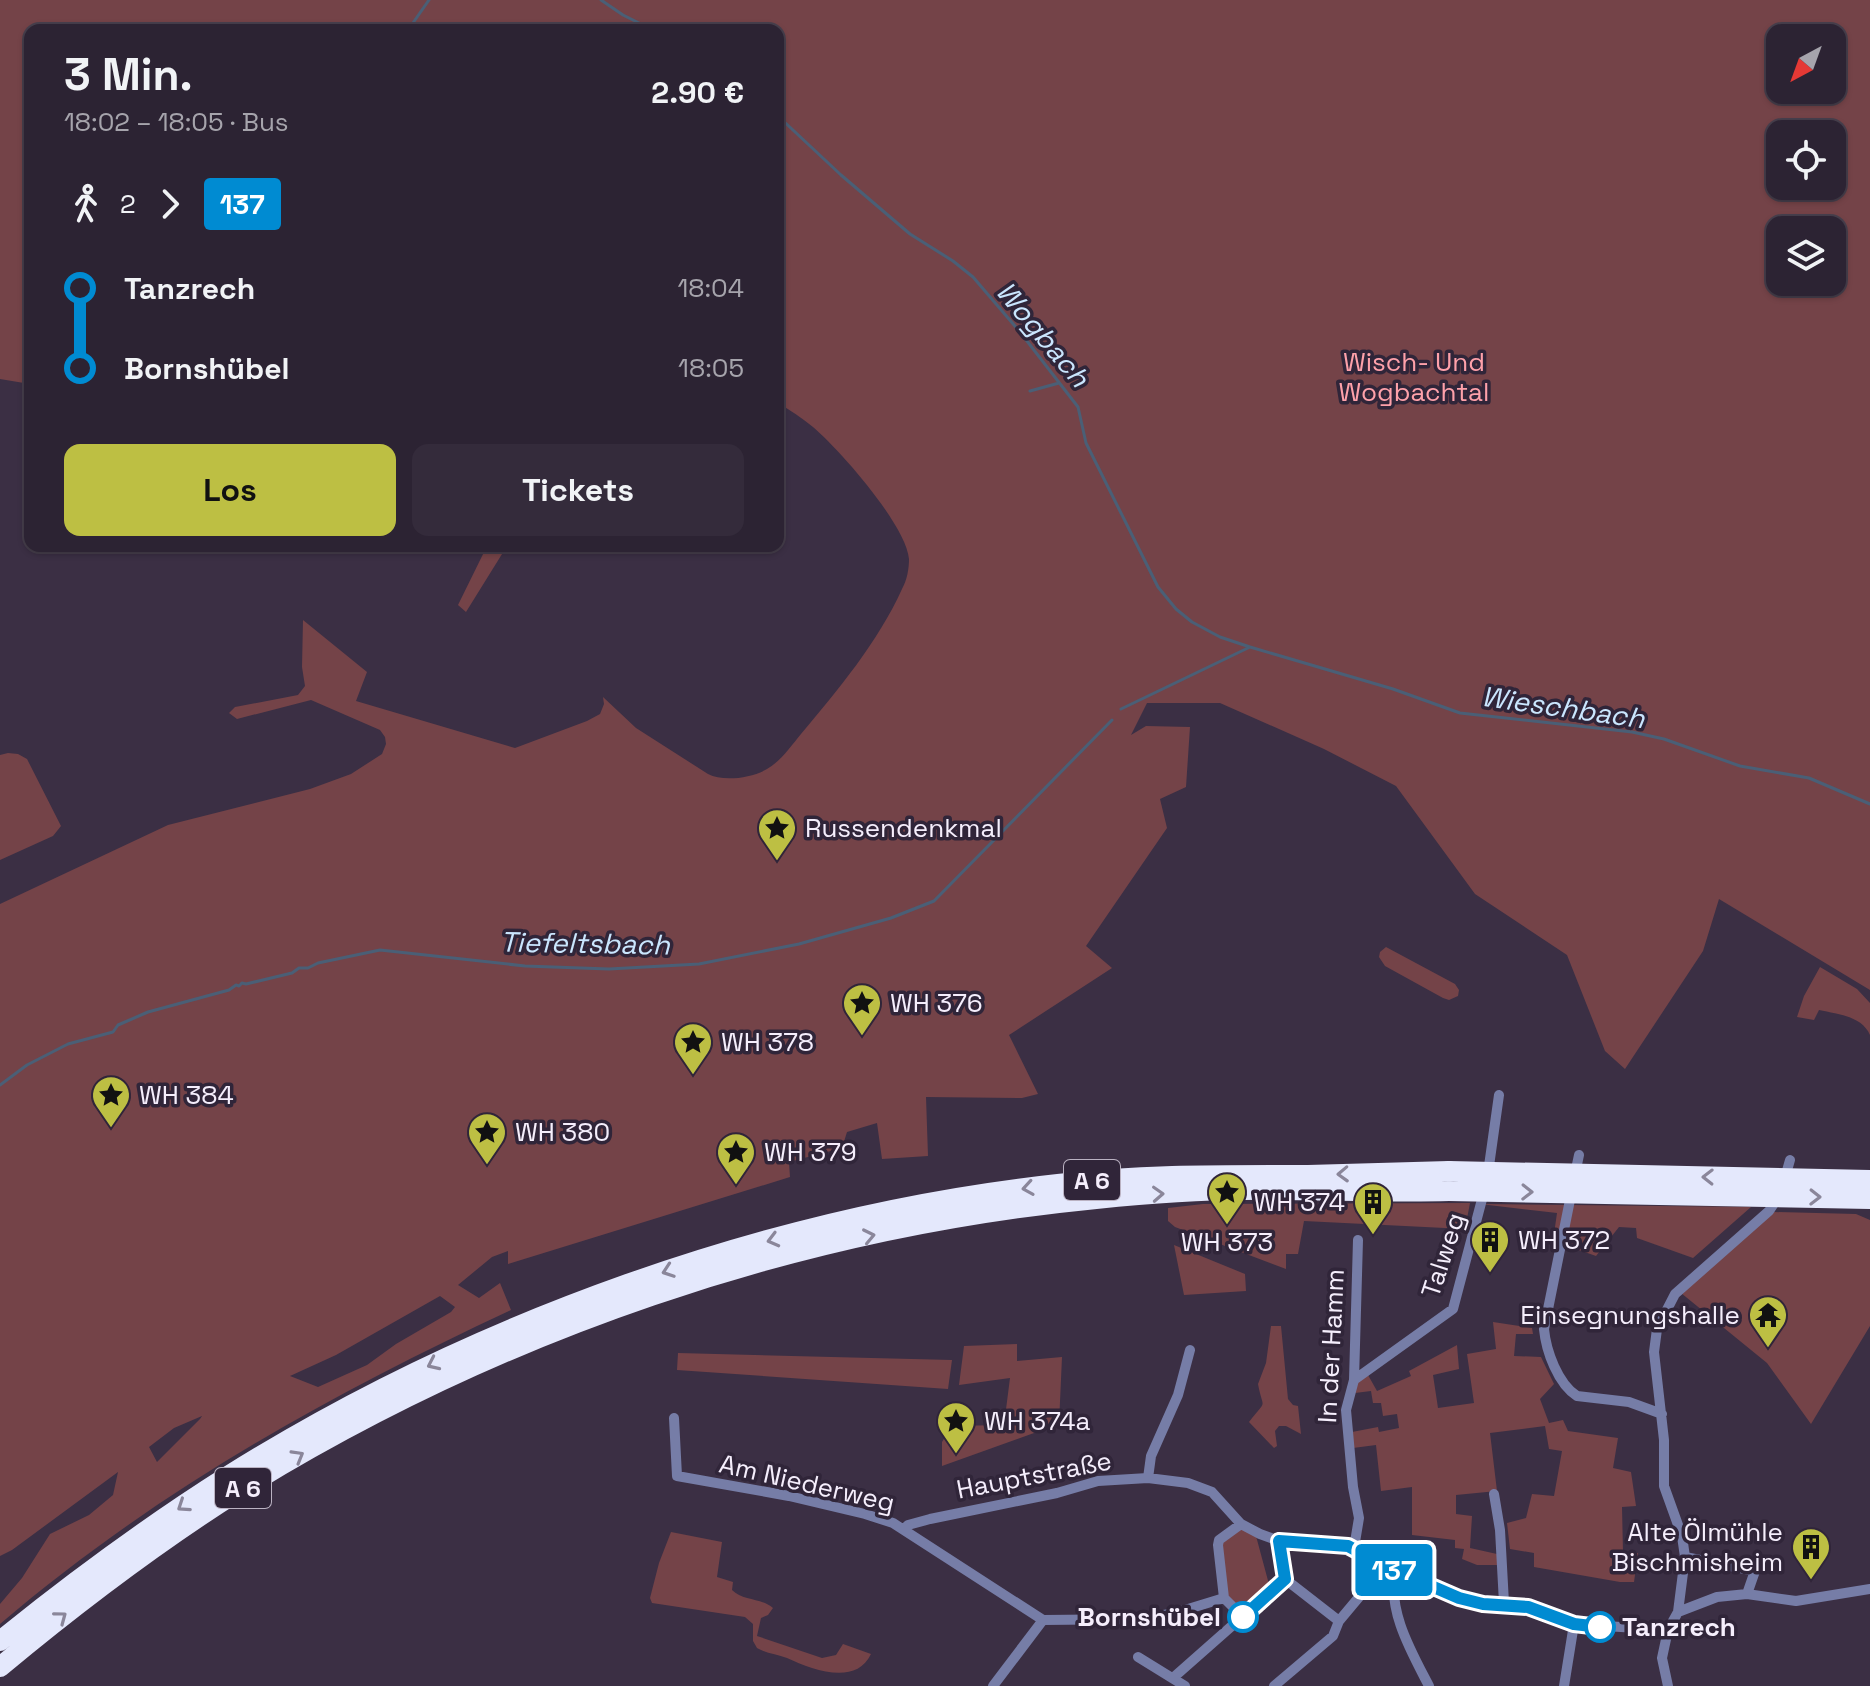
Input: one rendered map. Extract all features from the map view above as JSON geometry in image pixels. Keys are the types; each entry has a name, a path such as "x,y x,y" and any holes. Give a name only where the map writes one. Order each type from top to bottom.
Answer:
{"highway":[{"name":"A 6","path":"0,1641 111,1555 227,1477 360,1400 545,1326 677,1268 770,1240 957,1199 1052,1184 1132,1176 1449,1181 1870,1180"},
{"name":"A 6","path":"1449,1181 1870,1199"},
{"name":"A 6","path":"0,1667 122,1570 238,1492 508,1341"}],"street":[{"name":"Talweg","path":"1354,1380 1453,1309 1480,1213 1492,1154 1499,1095"},
{"path":"1579,1155 1544,1329 1545,1343 1570,1392 1577,1396 1629,1402 1662,1414"},
{"path":"1668,1686 1662,1658 1668,1630 1678,1612 1685,1557 1682,1536 1664,1486 1664,1440 1654,1342 1660,1318 1681,1287 1775,1204 1790,1160"},
{"name":"In der Hamm","path":"1354,1548 1359,1518 1346,1410 1354,1380 1358,1240"},
{"path":"1148,1478 1151,1456 1178,1395 1190,1350"},
{"name":"Am Niederweg","path":"674,1418 677,1476 850,1510 884,1520 904,1529 1043,1620"},
{"name":"Hauptstraße","path":"904,1529 912,1523 1050,1495 1089,1483 1148,1478 1203,1487 1220,1499 1241,1524 1279,1541 1337,1544 1354,1548 1385,1566 1459,1598 1483,1604 1528,1607 1574,1624 1668,1630"},
{"path":"1494,1494 1501,1539 1504,1603"},
{"path":"1241,1524 1219,1540 1224,1598 1243,1617"},
{"path":"1279,1541 1285,1579 1339,1621"},
{"path":"1685,1557 1755,1571 1747,1594"},
{"path":"1274,1686 1333,1636 1339,1621 1385,1566"},
{"path":"1396,1571 1392,1590 1402,1628 1429,1686"},
{"path":"1174,1677 1285,1579"},
{"path":"1678,1612 1717,1597 1747,1594 1796,1601 1870,1589"},
{"path":"993,1686 1043,1620 1141,1619 1175,1613 1224,1598"},
{"path":"1564,1686 1574,1624"},
{"path":"1138,1657 1185,1686"}],"green space":[{"name":"Wisch- Und Wogbachtal","path":"0,0 1870,0 1870,990 1719,899 1703,951 1625,1069 1605,1051 1567,955 1475,894 1396,786 1324,749 1220,703 1147,703 1131,735 1146,726 1190,727 1186,787 1160,799 1167,828 1086,946 1112,968 1009,1035 1038,1094 1022,1098 926,1097 928,1156 882,1159 877,1123 847,1132 842,1148 789,1162 790,1177 508,1264 508,1251 492,1257 458,1285 479,1298 500,1283 511,1310 375,1377 245,1449 120,1531 0,1624 0,1604 22,1578 50,1534 89,1515 113,1495 118,1472 0,1556 0,904 168,825 310,789 351,774 382,754 386,744 380,730 311,700 237,719 229,713 235,707 298,695 305,686 302,667 303,620 367,672 356,701 515,748 600,714 603,697 636,728 708,774 738,778 761,772 777,762 843,683 892,609 905,582 909,559 897,527 870,489 813,427 784,407 784,24 24,24 24,383 0,379","holes":["440,1296 455,1307 451,1312 367,1365 318,1387 290,1376 336,1355","202,1416 200,1419 157,1462 149,1447 174,1428"]},
{"path":"484,552 503,552 466,612 458,605"},
{"path":"8,753 27,759 61,826 53,836 0,860 0,755"},
{"path":"1386,947 1455,984 1459,990 1458,996 1449,1000 1443,998 1385,966 1379,957"},
{"path":"1820,967 1857,989 1870,1003 1870,1035 1861,1024 1841,1015 1819,1010 1814,1020 1797,1017 1804,996"},
{"path":"1470,1203 1465,1229 1304,1221 1298,1254 1286,1254 1286,1269 1175,1227 1168,1221 1168,1208 1203,1204"},
{"path":"1480,1204 1751,1207 1693,1258 1637,1238 1636,1228 1619,1227 1596,1256 1553,1241 1557,1213"},
{"path":"1774,1212 1856,1214 1870,1220 1870,1326 1811,1424 1767,1363 1681,1293"},
{"path":"1174,1245 1245,1274 1246,1291 1184,1295"},
{"path":"1493,1322 1532,1328 1533,1334 1516,1334 1514,1356 1541,1357 1554,1384 1540,1399 1549,1423 1563,1420 1568,1431 1618,1438 1613,1468 1631,1472 1636,1506 1622,1507 1623,1552 1638,1553 1634,1582 1534,1567 1534,1553 1510,1549 1507,1523 1526,1518 1532,1494 1554,1496 1562,1451 1549,1449 1545,1426 1490,1433 1497,1491 1456,1495 1456,1514 1472,1516 1470,1548 1497,1554 1497,1565 1477,1565 1462,1559 1464,1549 1455,1548 1455,1540 1412,1535 1412,1487 1381,1491 1376,1445 1353,1448 1352,1432 1378,1427 1379,1432 1399,1428 1397,1414 1383,1416 1381,1403 1373,1403 1371,1391 1355,1393 1358,1382 1368,1375 1377,1391 1411,1376 1409,1371 1457,1345 1459,1369 1433,1375 1438,1408 1474,1403 1467,1354 1496,1349"},
{"path":"1271,1326 1281,1326 1288,1399 1298,1406 1301,1434 1279,1426 1275,1431 1277,1446 1274,1448 1249,1422 1262,1404 1258,1384 1266,1363"},
{"path":"1017,1344 1017,1361 1062,1357 1059,1424 942,1466 942,1442 952,1426 1004,1425 1010,1378 959,1385 964,1346"},
{"path":"678,1353 952,1360 948,1389 677,1370"},
{"path":"1241,1528 1256,1536 1270,1588 1242,1613 1227,1596 1221,1541"},
{"path":"671,1532 722,1542 717,1577 733,1582 732,1590 736,1594 773,1608 761,1618 757,1636 822,1658 836,1655 843,1644 871,1654 855,1670 821,1670 757,1648 753,1641 753,1624 745,1617 652,1603 650,1598 659,1563"}],"waterway":[{"path":"412,24 429,0"},
{"name":"Wogbach","path":"601,0 641,24"},
{"name":"Wogbach","path":"784,122 910,234 973,277 1020,332 1078,407 1086,443 1158,587 1176,609 1192,622 1220,637 1393,689 1460,713 1632,732 1664,739 1740,766 1809,778 1870,804"},
{"path":"1030,391 1059,383"},
{"name":"Tiefeltsbach","path":"1121,709 1250,647"},
{"name":"Tiefeltsbach","path":"0,1085 27,1065 68,1044 113,1032 118,1025 148,1012 229,990 242,983 380,950 525,966 609,969 699,964 799,944 891,918 934,901 1112,720"}],"bus line":[{"name":"137","path":"1243,1617 1285,1579 1279,1541 1348,1546 1385,1566 1459,1598 1483,1604 1528,1607 1574,1624 1600,1627"}],"place":[{"name":"Russendenkmal","path":"777,862"},
{"name":"WH 376","path":"862,1037"},
{"name":"WH 378","path":"693,1076"},
{"name":"WH 384","path":"111,1129"},
{"name":"WH 380","path":"487,1166"},
{"name":"WH 379","path":"736,1186"},
{"name":"WH 373","path":"1227,1226"},
{"name":"WH 374","path":"1373,1236"},
{"name":"WH 372","path":"1490,1274"},
{"name":"Einsegnungshalle","path":"1768,1349"},
{"name":"WH 374a","path":"956,1455"},
{"name":"Alte Ölmühle Bischmisheim","path":"1811,1581"},
{"name":"Bornshübel","path":"1243,1617"},
{"name":"Tanzrech","path":"1600,1627"}],"water label":[{"name":"Wieschbach","path":"1563,707"}]}
